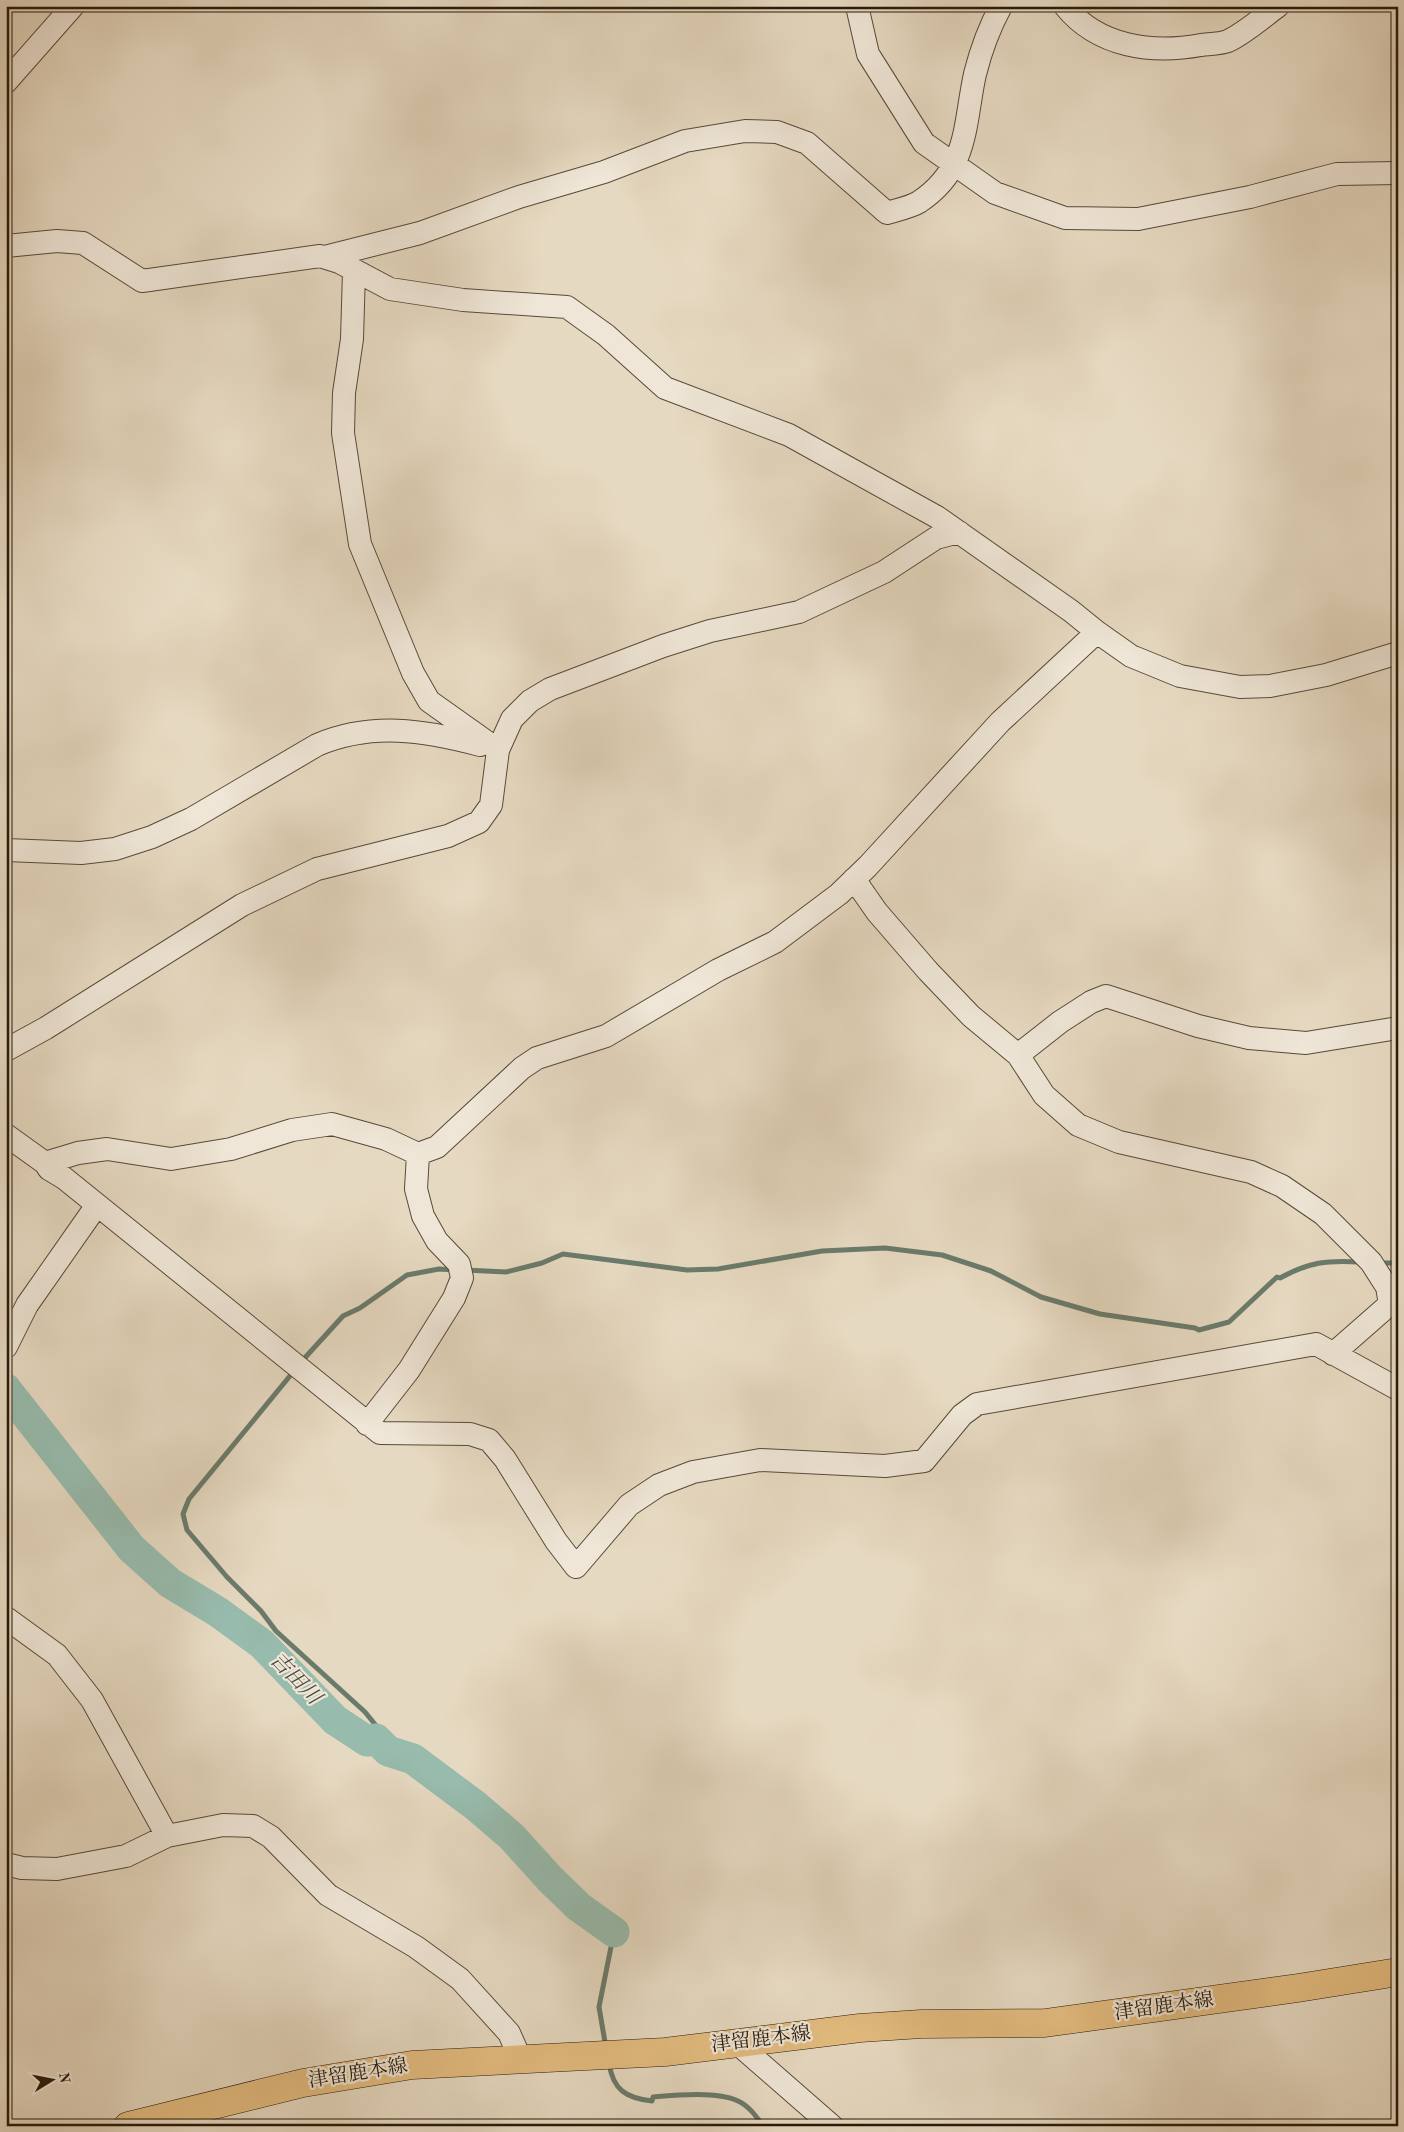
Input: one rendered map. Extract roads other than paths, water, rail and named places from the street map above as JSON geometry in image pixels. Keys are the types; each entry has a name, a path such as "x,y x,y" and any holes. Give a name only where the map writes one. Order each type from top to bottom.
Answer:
{"main road":[{"name":"津留鹿本線","path":"128,2126 303,2083 412,2065 664,2052 869,2027 921,2024 1045,2023 1298,1988 1398,1972"}],"street":[{"path":"6,82 73,6"},
{"path":"857,6 868,54 924,143 995,193 1065,218 1138,219 1250,197 1337,174 1398,173"},
{"path":"324,257 420,232 519,197 604,172 685,141 746,131 777,132 807,143 887,213 918,202 933,190 954,164 964,142 975,74 987,32 1001,6"},
{"path":"1065,6 1076,20 1099,36 1132,46 1181,49 1227,41 1278,6"},
{"path":"6,246 57,241 83,243 142,282 320,256 339,262 390,289 463,300 567,308 606,335 665,388 789,435 937,517 1071,610 1097,632 1131,656 1180,676 1240,686 1270,686 1326,675 1398,653"},
{"path":"354,271 352,339 344,393 343,433 360,544 413,674 429,700 498,750"},
{"path":"6,1050 46,1028 242,906 317,869 448,836 479,822 491,804 498,750 512,719 530,701 550,689 663,646 710,631 799,612 884,572 936,538 959,532"},
{"path":"45,1163 78,1153 107,1149 172,1159 231,1149 292,1130 332,1124 386,1140 418,1154 437,1147 504,1084 537,1058 606,1036 718,970 775,942 839,894 1000,722 1097,632"},
{"path":"6,850 81,853 115,849 152,837 191,819 317,745 337,737 382,729 453,737 498,750"},
{"path":"854,878 877,912 928,971 971,1016 1018,1055 1044,1095 1078,1125 1119,1142 1252,1172 1282,1186 1323,1214 1371,1262 1387,1287 1390,1304 1333,1354"},
{"path":"1018,1055 1067,1017 1091,1002 1106,996 1198,1026 1249,1038 1306,1043 1398,1028"},
{"path":"6,1135 45,1163 49,1169 64,1178 380,1433 470,1434 489,1440 505,1459 556,1541 576,1567 629,1505 659,1485 693,1472 760,1460 885,1466 924,1461 962,1415 977,1404 1316,1344 1398,1390"},
{"path":"367,1424 409,1370 454,1298 462,1278 460,1264 437,1241 423,1216 416,1189 418,1154"},
{"path":"6,1347 27,1305 97,1205"},
{"path":"6,1618 57,1655 92,1700 167,1836"},
{"path":"6,1864 22,1868 57,1869 126,1856 167,1836 223,1824 253,1826 271,1838 328,1895 416,1947 460,1979 509,2033 521,2060"},
{"path":"738,2044 832,2126"}],"waterway":[{"path":"465,1270 506,1272 542,1263 563,1254 687,1270 718,1269 822,1251 885,1248 942,1255 991,1271 1041,1297 1100,1314 1199,1330 1229,1322 1277,1277 1280,1278 1300,1268 1318,1263 1338,1261 1360,1262"},
{"path":"1381,1263 1398,1263"},
{"path":"301,1362 343,1316 360,1308 407,1275 439,1269 454,1270"},
{"path":"294,1371 189,1499 183,1514 187,1530 227,1577 261,1611 276,1631 365,1712 378,1728 376,1739"},
{"name":"吉田川","path":"6,1389 131,1548 170,1583 218,1612 262,1644 335,1720 367,1741 376,1739 388,1751 413,1759 476,1806 511,1836 550,1879 579,1907 614,1932"},
{"path":"606,2048 599,2007 614,1932"},
{"path":"609,2063 614,2080 618,2086 622,2091 635,2098 652,2101 653,2097 684,2095 708,2095 729,2098 746,2106 763,2126"}]}
